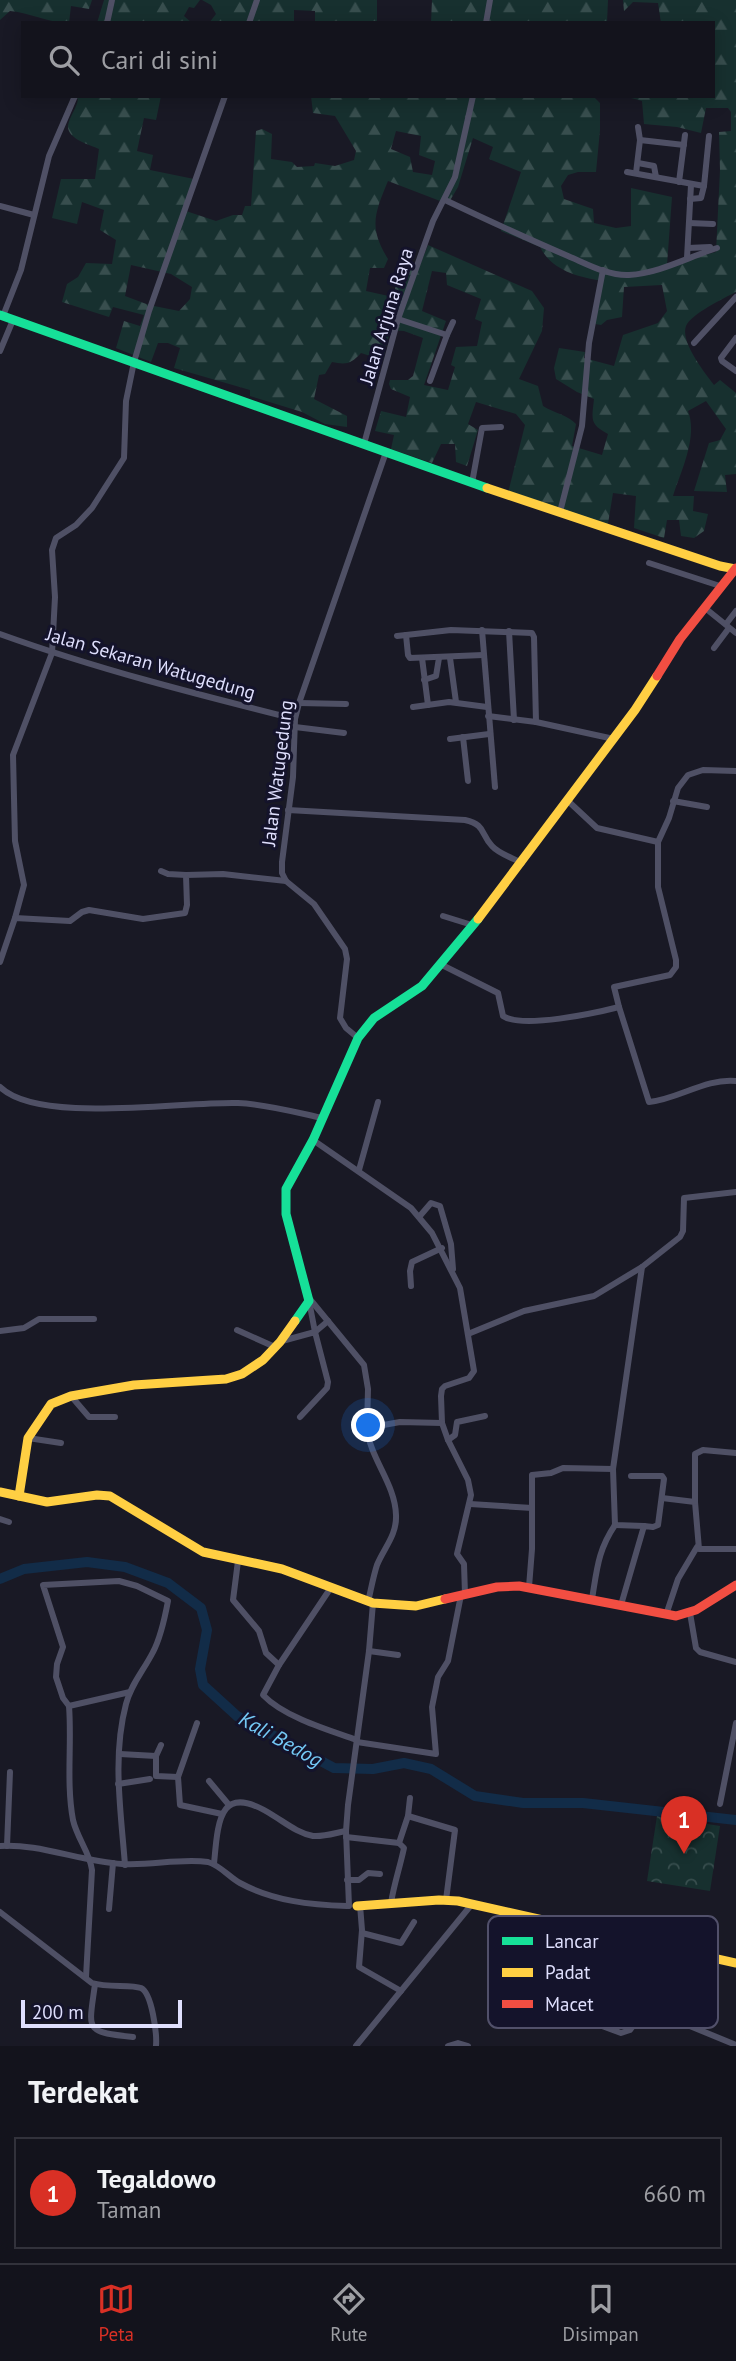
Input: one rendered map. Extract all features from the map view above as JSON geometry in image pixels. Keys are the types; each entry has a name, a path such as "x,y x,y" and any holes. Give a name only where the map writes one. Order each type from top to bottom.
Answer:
{"street":[{"path":"108,21 113,0"},
{"path":"250,21 257,0"},
{"path":"486,21 490,0"},
{"path":"0,351 5,317 21,270 49,156 74,98"},
{"path":"0,962 2,945 15,918 24,885 15,841 13,755 52,653 55,597 52,550 56,538 76,526 121,466 124,458 126,401 134,362 149,311 224,98"},
{"name":"Jalan Arjuna Raya","path":"364,444 398,319 433,221 455,177 473,98"},
{"path":"636,173 639,127"},
{"path":"680,182 685,135"},
{"path":"690,198 702,198 709,136"},
{"path":"640,140 684,145"},
{"path":"638,163 654,166 656,177"},
{"path":"628,172 704,186"},
{"path":"687,258 691,184"},
{"path":"444,200 620,275 644,273 717,247 688,248"},
{"path":"0,206 34,215"},
{"path":"689,223 713,224"},
{"path":"560,512 582,426 589,343 603,270"},
{"path":"694,343 736,297"},
{"path":"5,317 472,482 720,566 736,569"},
{"path":"398,319 447,335"},
{"path":"430,382 453,322"},
{"path":"736,338 721,356 722,361 736,370"},
{"path":"472,482 482,428 501,427"},
{"name":"Jalan Watugedung","path":"286,881 282,873 282,862 299,703 386,452"},
{"path":"649,563 720,586"},
{"path":"300,1417 327,1388 328,1381 286,1214 285,1194 313,1140 358,1038 374,1018 422,986 442,965 522,863 614,739 681,639 736,569"},
{"path":"705,608 736,633"},
{"path":"714,648 736,611"},
{"path":"397,636 452,630 526,631 534,636 536,722"},
{"path":"482,630 495,787"},
{"path":"509,631 514,720"},
{"name":"Jalan Sekaran Watugedung","path":"0,634 52,653 169,687 295,723 344,733"},
{"path":"406,635 408,657 411,659 483,656"},
{"path":"422,658 428,705"},
{"path":"424,680 436,676 439,658"},
{"path":"450,658 456,702"},
{"path":"413,707 456,702 487,707"},
{"path":"299,703 346,704"},
{"path":"488,716 536,722 614,739"},
{"path":"450,738 489,734"},
{"path":"463,737 468,781"},
{"path":"736,771 703,770 692,773 678,789 658,842 658,887 676,967 670,975 614,987 649,1102 716,1080 736,1081"},
{"path":"567,800 597,828 658,842"},
{"path":"673,801 706,807"},
{"path":"288,810 475,822 493,848 522,863"},
{"path":"161,871 168,874 223,874 286,881 314,904 345,949 347,959 340,1018 346,1028 358,1038"},
{"path":"15,918 70,921 89,910 143,919 185,913 186,875"},
{"path":"443,916 472,925"},
{"path":"442,965 498,993 503,1016 512,1021 533,1022 619,1007"},
{"path":"0,1087 20,1099 73,1108 251,1104 322,1118"},
{"path":"359,1170 378,1102"},
{"path":"313,1140 411,1208 442,1248 463,1300 474,1371 469,1378 442,1389 442,1423 471,1495 457,1554 464,1562 463,1594 448,1661 438,1677 432,1707 436,1754 357,1741 307,1721 263,1695 279,1665 330,1589"},
{"path":"468,1334 524,1311 594,1296 642,1267 682,1234 684,1198 736,1192"},
{"path":"419,1217 431,1203 440,1206 452,1244 453,1271"},
{"path":"411,1286 412,1262 442,1248"},
{"path":"592,1599 599,1555 615,1525 613,1469 642,1267"},
{"path":"309,1299 364,1365 368,1389 368,1438 391,1493 396,1515 393,1537 378,1563 371,1603 369,1651 346,1834 347,1880 362,1933 359,1967 401,1991"},
{"path":"19,1496 28,1438 51,1404 71,1396 151,1383 235,1377 256,1366 277,1344 309,1299"},
{"path":"0,1331 24,1328 39,1319 94,1318"},
{"path":"237,1330 277,1344 316,1332 328,1321"},
{"path":"71,1396 89,1417 115,1418"},
{"path":"448,1440 456,1434 457,1422 485,1416"},
{"path":"367,1428 408,1422 442,1423"},
{"path":"28,1438 61,1443"},
{"path":"666,1615 678,1579 697,1547 696,1452 703,1450 736,1453"},
{"path":"529,1587 532,1549 531,1482 534,1474 551,1473 563,1468 613,1469"},
{"path":"615,1525 658,1525 663,1477 631,1476"},
{"path":"0,1492 47,1502 110,1496 193,1547 238,1561 282,1569 371,1603 416,1606 497,1587 529,1587 666,1615 690,1614 736,1585"},
{"path":"662,1498 695,1502"},
{"path":"470,1504 532,1508"},
{"path":"0,1519 9,1522"},
{"path":"621,1605 644,1526"},
{"path":"697,1547 729,1551 736,1549"},
{"path":"238,1561 233,1600 259,1631 266,1653 279,1665"},
{"path":"86,1977 91,1861 77,1835 72,1809 69,1706 63,1698 57,1677 57,1664 63,1647 43,1585 119,1581 137,1586 168,1601 154,1651 137,1676 123,1718 117,1784 125,1864"},
{"path":"690,1614 696,1648 700,1652 736,1662"},
{"path":"369,1651 398,1655"},
{"path":"69,1706 130,1692"},
{"path":"197,1723 178,1777 181,1806 222,1814"},
{"path":"720,1804 736,1723"},
{"path":"161,1745 156,1756 156,1776 178,1777"},
{"path":"120,1754 156,1756"},
{"path":"10,1772 3,1846 113,1863 194,1861 214,1864 235,1880 260,1892 307,1903 354,1906 446,1900 527,1916"},
{"path":"117,1784 150,1779"},
{"path":"209,1782 229,1805"},
{"path":"0,1787 8,1788"},
{"path":"399,1843 408,1816 410,1798"},
{"path":"214,1864 217,1830 222,1814 229,1805 248,1804 266,1811 295,1830 311,1835 346,1834 399,1843 404,1848 391,1903"},
{"path":"408,1816 455,1830 446,1900"},
{"path":"109,1909 113,1863"},
{"path":"347,1880 359,1880 368,1873 380,1874"},
{"path":"356,2046 472,1904"},
{"path":"0,1912 95,1984 138,1987 146,1992 156,2031 156,2046"},
{"path":"362,1933 401,1943 414,1922"},
{"path":"718,1960 736,1964"},
{"path":"95,1984 91,2021 95,2029 101,2034 133,2037"},
{"path":"608,2028 621,2033 631,2028"},
{"path":"695,2028 736,2045"},
{"path":"448,2046 458,2043 468,2046"}],"green space":[{"path":"0,0 92,0 89,9 71,6 69,21 54,21 10,11 0,20"},
{"path":"104,0 200,0 194,8 189,7 184,16 190,21 98,21"},
{"path":"202,0 377,0 377,21 315,21 315,11 294,10 294,21 211,21 216,14 211,5"},
{"path":"432,0 608,0 607,21 431,21"},
{"path":"623,0 736,0 736,292 694,316 686,326 685,333 694,357 714,385 720,380 736,393 736,474 725,475 727,492 694,491 709,443 720,440 726,429 706,401 688,411 691,421 690,443 673,496 694,496 693,511 708,514 704,531 694,538 681,536 679,520 667,520 664,538 634,528 636,496 613,493 607,530 507,497 525,425 516,414 476,402 468,424 478,430 467,466 456,462 455,444 441,444 432,463 391,449 394,435 375,431 381,411 406,417 410,397 391,389 389,384 390,380 408,380 413,376 423,338 404,331 390,330 383,360 361,353 348,363 332,362 325,374 319,375 314,399 347,416 347,427 325,424 302,412 250,396 250,390 174,368 180,348 168,343 158,343 151,362 116,348 124,321 140,326 144,315 113,307 109,317 62,302 67,284 78,277 86,263 112,264 116,240 100,230 104,210 82,202 77,224 52,218 61,179 95,179 99,149 80,141 69,131 68,126 78,99 76,98 161,98 156,120 144,118 137,151 153,155 150,170 194,179 183,210 216,221 242,215 245,206 251,206 256,131 262,129 272,134 271,159 292,162 297,167 314,166 315,163 335,166 354,160 356,151 335,116 313,113 311,98 595,98 600,103 596,172 568,175 561,186 564,199 593,209 594,223 616,228 631,226 631,188 672,197 667,265 716,252 719,132 731,131 731,112 728,108 706,108 701,133 677,127 644,124 642,101 631,98 715,98 715,21 661,21 658,3 633,2 624,11","holes":["396,131 421,136 419,155 435,161 432,175 413,172 410,157 391,149","473,138 493,147 489,159 521,172 501,231 540,247 552,262 567,272 602,281 595,324 601,325 607,320 622,317 624,287 662,285 667,311 658,323 623,335 614,366 584,358 585,352 559,348 554,368 556,379 594,399 593,420 608,434 602,455 572,446 576,424 543,406 538,386 519,379 542,331 544,308 532,291 428,245 418,270 408,266 405,282 396,285 393,297 366,291 370,268 384,268 388,259 376,229 377,211 388,181 448,204 458,187","131,265 171,274 192,287 190,299 179,311 149,305 125,296","432,271 446,273 447,285 481,299 475,319 482,322 477,346 456,347 451,365 455,367 448,390 424,385 446,321 422,311"]},
{"path":"657,1816 720,1826 710,1891 647,1881"}],"waterway":[{"name":"Kali Bedog","path":"0,1579 24,1569 87,1562 125,1567 168,1583 201,1608 207,1630 200,1669 203,1685 237,1716 334,1768 373,1769 404,1763 431,1769 475,1796 523,1803 583,1803 736,1820"}],"traffic: fast":[{"path":"0,315 487,488"},
{"path":"295,1321 309,1301 286,1214 286,1189 313,1140 358,1038 374,1018 422,986 478,919"}],"traffic: slow":[{"path":"487,488 736,569"},
{"path":"478,919 635,710 657,676"},
{"path":"19,1496 28,1438 51,1404 71,1396 134,1385 226,1379 242,1374 263,1360 295,1321"},
{"path":"0,1492 47,1502 97,1495 110,1496 203,1552 282,1569 373,1603 416,1606 445,1599"},
{"path":"357,1906 458,1901 525,1916"},
{"path":"718,1959 736,1963"}],"traffic: jam":[{"path":"657,676 680,639 736,568"},
{"path":"445,1599 497,1587 519,1586 676,1616 696,1610 736,1585"}],"place":[{"name":"Tegaldowo","path":"684,1854"}]}
